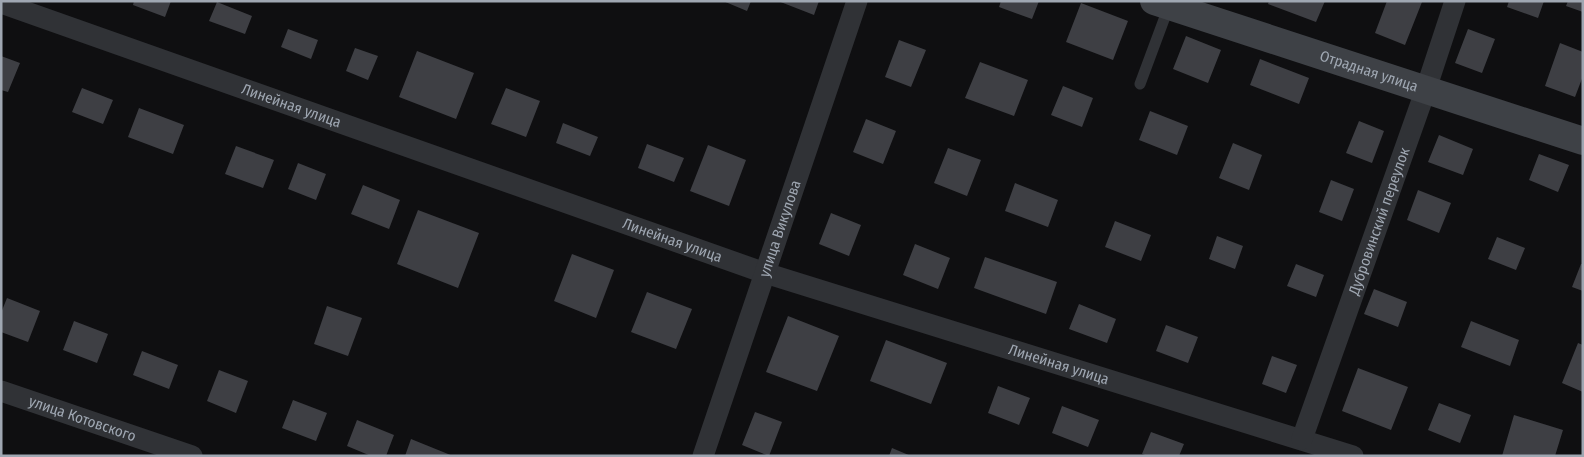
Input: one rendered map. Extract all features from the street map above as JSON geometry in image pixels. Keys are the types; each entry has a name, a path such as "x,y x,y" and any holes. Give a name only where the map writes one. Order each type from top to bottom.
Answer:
{"street":[{"name":"улица Викулова","path":"702,456 857,1"},
{"name":"Дубровинский переулок","path":"1302,439 1426,89 1455,1"},
{"name":"Линейная улица","path":"1,3 765,273 1353,456"},
{"name":"Отрадная улица","path":"1162,4 1583,141"},
{"name":"улица Котовского","path":"1,391 192,456"}],"lane":[{"path":"1140,84 1162,4"}],"building":[{"path":"134,1 171,1 165,17 133,5"},
{"path":"723,1 751,1 747,11"},
{"path":"778,1 819,1 814,15"},
{"path":"1001,1 1039,1 1032,19 999,7"},
{"path":"1269,1 1325,1 1316,22 1268,4"},
{"path":"1387,1 1422,2 1405,45 1375,33"},
{"path":"1509,1 1544,1 1538,18 1507,7"},
{"path":"1568,1 1583,1 1583,12 1566,6"},
{"path":"217,2 252,16 245,34 209,21"},
{"path":"1081,3 1128,21 1113,60 1066,42"},
{"path":"288,29 318,40 311,59 281,47"},
{"path":"1468,29 1495,39 1482,73 1455,63"},
{"path":"1186,36 1221,50 1208,83 1173,69"},
{"path":"899,40 926,50 911,87 885,77"},
{"path":"1560,43 1583,52 1583,76 1575,97 1545,86"},
{"path":"355,48 378,56 368,80 346,71"},
{"path":"417,51 474,73 456,119 399,97"},
{"path":"1,56 20,63 8,92 1,90"},
{"path":"1260,59 1309,78 1299,104 1250,85"},
{"path":"980,62 1028,80 1014,116 965,98"},
{"path":"1063,86 1093,98 1082,127 1051,115"},
{"path":"82,88 113,100 103,124 72,112"},
{"path":"506,88 540,101 526,137 491,124"},
{"path":"139,108 184,125 173,154 128,137"},
{"path":"1150,111 1188,126 1177,155 1139,140"},
{"path":"866,119 896,131 883,164 853,152"},
{"path":"1359,121 1384,131 1372,163 1346,153"},
{"path":"563,123 598,137 590,156 556,143"},
{"path":"1439,135 1473,149 1463,175 1428,162"},
{"path":"1233,143 1262,155 1249,190 1219,178"},
{"path":"647,144 684,158 674,182 638,168"},
{"path":"708,145 746,160 729,206 690,191"},
{"path":"236,146 274,160 263,188 225,174"},
{"path":"948,148 981,160 967,196 934,183"},
{"path":"1539,154 1569,165 1558,192 1529,180"},
{"path":"298,163 326,174 316,200 288,189"},
{"path":"1331,180 1354,189 1342,221 1319,212"},
{"path":"1015,183 1058,200 1048,227 1005,211"},
{"path":"363,185 400,200 389,229 351,214"},
{"path":"1418,190 1451,203 1439,233 1407,220"},
{"path":"418,210 479,233 458,288 397,264"},
{"path":"831,213 861,225 849,256 819,244"},
{"path":"1115,221 1151,235 1141,261 1105,247"},
{"path":"1217,236 1243,246 1235,269 1209,259"},
{"path":"1497,237 1525,248 1516,270 1488,259"},
{"path":"915,244 950,258 938,289 903,275"},
{"path":"572,254 614,270 596,318 554,301"},
{"path":"985,257 1057,282 1046,314 974,288"},
{"path":"1296,264 1324,275 1316,297 1287,286"},
{"path":"1581,264 1583,264 1583,291 1572,287"},
{"path":"1374,289 1407,302 1398,327 1364,314"},
{"path":"647,292 692,309 676,349 631,332"},
{"path":"7,298 40,311 28,342 1,332 1,313"},
{"path":"1079,304 1116,319 1107,343 1069,329"},
{"path":"327,306 362,318 348,356 314,344"},
{"path":"788,316 839,336 817,391 766,372"},
{"path":"74,321 108,334 97,363 63,350"},
{"path":"1471,321 1519,340 1510,366 1461,347"},
{"path":"1166,325 1198,337 1188,363 1156,351"},
{"path":"886,340 947,363 931,404 870,381"},
{"path":"1578,343 1583,345 1583,392 1562,383"},
{"path":"142,351 178,365 169,389 133,375"},
{"path":"1272,356 1297,365 1286,393 1262,384"},
{"path":"1358,368 1408,387 1391,430 1342,411"},
{"path":"219,370 248,381 236,413 207,401"},
{"path":"998,386 1030,398 1019,425 988,413"},
{"path":"293,400 327,413 316,441 282,428"},
{"path":"1439,403 1471,415 1460,443 1428,430"},
{"path":"1062,406 1099,420 1088,447 1052,433"},
{"path":"755,412 782,422 769,456 742,445"},
{"path":"1514,415 1563,430 1555,456 1502,456"},
{"path":"357,420 394,435 386,456 371,456 347,446"},
{"path":"1151,432 1184,444 1179,456 1148,456 1142,454"},
{"path":"411,439 453,456 405,456"},
{"path":"892,448 911,456 889,456"}]}
